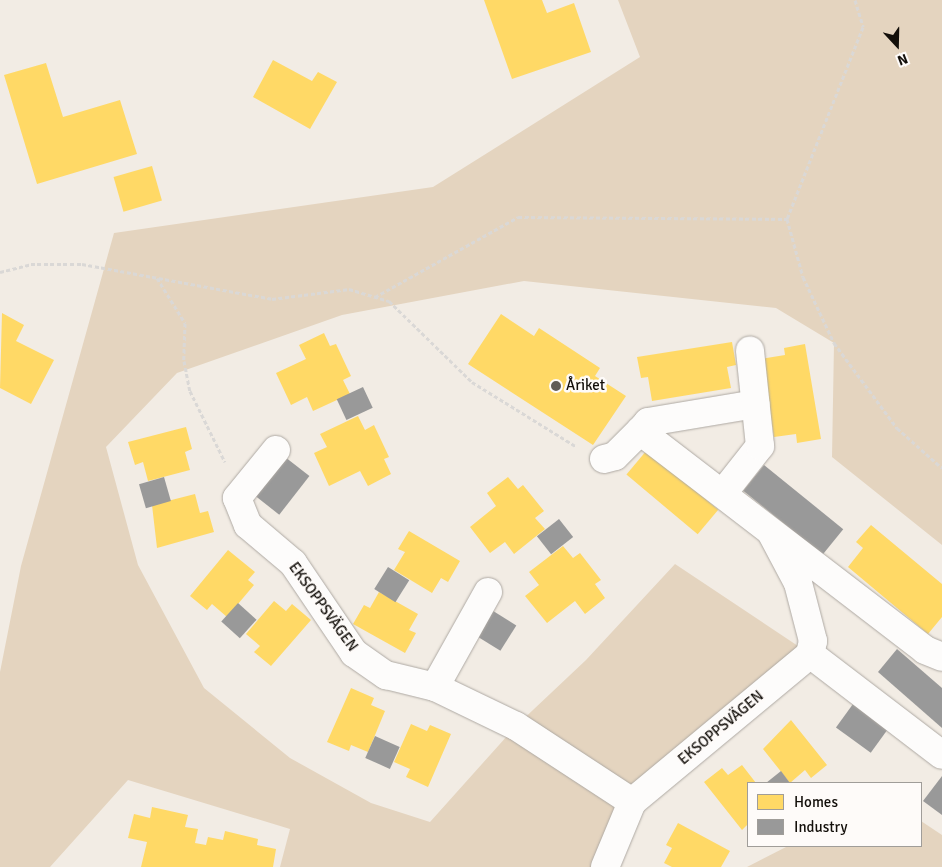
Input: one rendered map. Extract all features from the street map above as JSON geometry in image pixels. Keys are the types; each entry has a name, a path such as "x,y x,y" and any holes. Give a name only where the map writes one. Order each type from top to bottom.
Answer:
{"street":[{"path":"723,493 760,446 750,351"},
{"path":"604,459 615,456 648,422 756,404"},
{"path":"640,431 770,529 925,650 942,657"},
{"path":"238,498 276,450"},
{"name":"EKSOPPSVÄGEN","path":"238,498 248,525 293,563 354,653 386,675 434,687 516,726 632,802"},
{"path":"770,529 798,583 813,641 810,654 942,755"},
{"path":"434,687 488,592"},
{"name":"EKSOPPSVÄGEN","path":"605,867 632,802 810,654"}],"path":[{"path":"855,0 863,27 787,219 803,277 834,343 897,428 942,468"},
{"path":"374,297 518,217 787,219"},
{"path":"0,272 59,262 156,277 272,300 349,289 374,297 411,318 472,382 587,454 604,459"},
{"path":"156,277 185,323 184,361 190,391 212,431 238,498"}],"shaded area":[{"path":"618,0 942,0 942,545 832,457 834,343 776,308 524,281 342,315 177,373 106,447 138,565 204,688 290,758 371,803 430,822 516,726 586,660 675,564 810,654 632,802 605,867 280,867 290,829 128,780 50,867 0,867 0,672 21,566 114,233 433,187 640,57"},
{"path":"922,822 942,835 942,867 747,867 786,847 922,847"}],"building: Homes":[{"path":"484,0 542,0 547,13 574,3 591,52 512,79"},
{"path":"273,60 312,81 318,72 337,82 310,129 253,97"},
{"path":"46,63 63,117 120,100 137,154 37,184 4,75"},
{"path":"152,166 162,201 123,212 114,177"},
{"path":"2,313 24,325 16,341 54,360 31,404 0,388"},
{"name":"Åriket","path":"501,314 534,336 539,328 600,368 595,376 626,396 593,445 468,364"},
{"path":"324,333 330,346 336,344 351,376 343,380 350,394 313,411 307,397 291,405 276,373 306,359 299,345"},
{"path":"732,342 736,365 727,367 731,388 652,401 648,377 641,378 637,357"},
{"path":"805,344 821,439 797,443 796,434 774,437 761,359 785,355 784,348"},
{"path":"358,416 365,430 374,425 389,457 384,459 391,474 368,486 360,471 329,486 314,453 327,447 320,434"},
{"path":"186,427 192,449 185,452 190,470 148,481 143,462 135,465 128,442"},
{"path":"647,450 718,510 698,534 626,475"},
{"path":"508,477 518,489 523,485 544,511 535,518 545,529 514,554 505,542 490,553 470,527 496,506 487,493"},
{"path":"195,494 200,513 208,511 214,532 157,548 152,505"},
{"path":"871,525 942,584 942,617 928,634 848,567 863,548 856,542"},
{"path":"409,531 460,561 448,582 441,578 432,593 394,570 405,552 398,549"},
{"path":"563,546 573,558 580,553 601,580 595,584 605,598 585,614 575,601 547,623 525,596 539,585 529,572"},
{"path":"228,550 255,572 248,580 254,585 227,617 212,604 207,610 190,596"},
{"path":"379,592 418,614 409,630 416,633 405,653 353,624 364,605 370,608"},
{"path":"274,601 286,611 292,604 311,620 271,666 254,652 260,646 246,634"},
{"path":"351,688 374,698 371,705 385,711 368,752 351,745 349,751 327,742"},
{"path":"791,720 827,765 811,778 805,770 789,782 763,749"},
{"path":"411,724 427,731 430,725 451,734 428,787 406,777 410,769 394,762"},
{"path":"742,765 755,782 747,782 747,825 742,830 704,782 722,768 728,775"},
{"path":"152,807 188,815 185,827 198,829 195,843 206,845 208,837 223,840 225,831 258,839 257,845 276,849 273,867 141,867 147,842 128,838 134,814 150,818"},
{"path":"678,823 730,851 721,867 672,867 664,863 672,848 666,845"}],"building: Industry":[{"path":"363,387 373,408 346,420 337,399"},
{"path":"285,457 309,476 279,515 255,496"},
{"path":"764,465 843,529 823,555 743,491"},
{"path":"164,477 171,501 146,508 139,484"},
{"path":"559,519 573,537 551,554 537,536"},
{"path":"388,567 409,580 395,602 374,589"},
{"path":"238,603 257,620 240,638 221,622"},
{"path":"490,609 516,625 500,651 474,634"},
{"path":"897,649 942,688 942,728 878,672"},
{"path":"853,704 888,729 871,753 836,727"},
{"path":"375,736 400,747 390,769 365,758"},
{"path":"781,771 789,782 767,782"},
{"path":"942,776 942,815 923,801"}],"place":[{"name":"Åriket","path":"556,386"}]}
